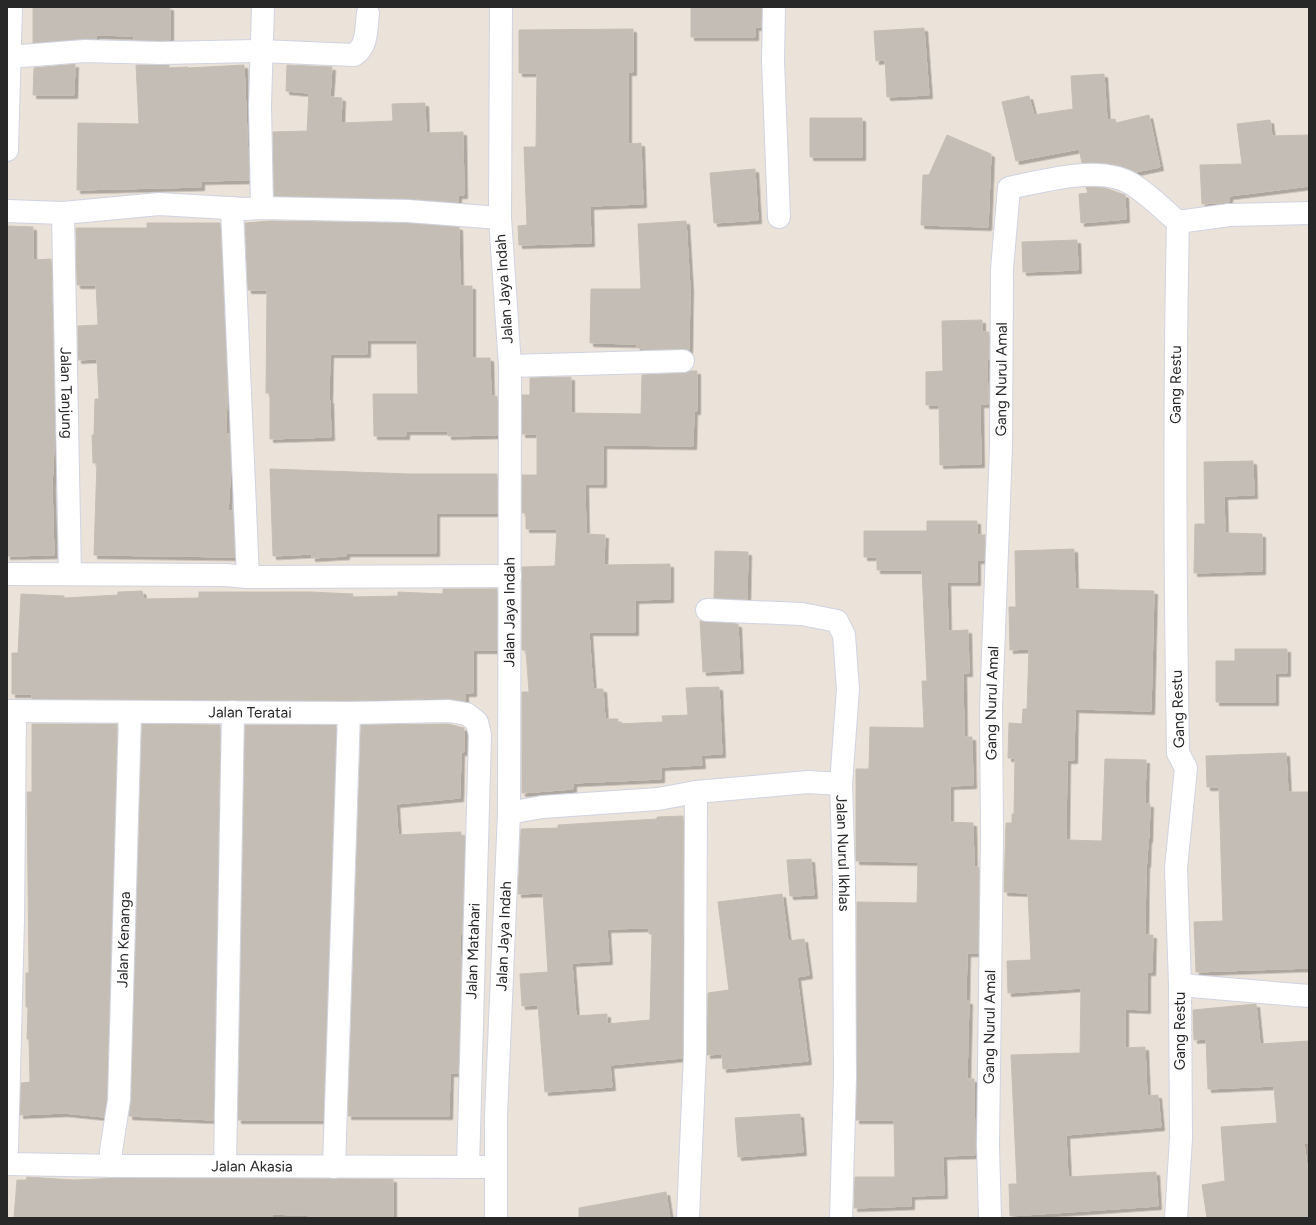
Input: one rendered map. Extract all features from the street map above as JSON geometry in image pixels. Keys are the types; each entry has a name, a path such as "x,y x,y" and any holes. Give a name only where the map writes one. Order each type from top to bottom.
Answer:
{"street":[{"path":"7,150 11,7"},
{"path":"262,208 261,51 263,7"},
{"name":"Jalan Jaya Indah","path":"496,1218 496,1160 509,813 510,366 500,218 502,7"},
{"path":"774,7 773,60 779,217"},
{"path":"9,57 85,51 160,53 261,51 354,55 361,51 364,44 368,13"},
{"name":"Gang Nurul Amal","path":"990,1218 988,1144 992,836 991,708 1001,447 1002,269 1009,188 1074,175 1108,176 1134,185 1178,222"},
{"path":"7,211 64,213 159,204 232,208 408,211 500,218"},
{"path":"232,208 248,577"},
{"name":"Jalan Tanjung","path":"64,213 70,574"},
{"path":"1178,222 1229,215 1309,213"},
{"name":"Gang Restu","path":"1176,1218 1181,1138 1180,985 1176,868 1186,768 1178,753 1175,574 1174,406 1178,222"},
{"path":"510,366 683,361"},
{"path":"7,574 225,575 248,577 510,576"},
{"name":"Jalan Nurul Ikhlas","path":"707,610 802,614 837,621 844,635 848,690 841,784 844,880 845,1079 841,1218"},
{"path":"7,1150 13,920 11,711"},
{"name":"Jalan Teratai","path":"11,711 130,713 349,713 449,711 467,714 477,722 480,735"},
{"path":"225,1159 233,712"},
{"name":"Jalan Kenanga","path":"111,1159 119,1100 130,713"},
{"path":"334,1161 349,713"},
{"name":"Jalan Matahari","path":"468,1160 480,735"},
{"path":"509,813 542,807 658,799 696,792 808,782 841,784"},
{"path":"688,1218 695,1053 696,792"},
{"path":"1180,985 1309,996"},
{"name":"Jalan Akasia","path":"7,1150 111,1159"},
{"name":"Jalan Akasia","path":"7,1164 111,1159 334,1161 496,1160"}],"building":[{"path":"33,7 170,7 170,40 134,40 134,36 96,35 96,39 33,43"},
{"path":"691,7 762,7 761,27 755,27 755,37 691,37"},
{"path":"924,28 929,95 887,97 885,60 876,61 874,31"},
{"path":"633,29 633,72 628,72 628,144 641,143 643,204 590,206 591,243 519,245 518,226 527,225 524,147 536,147 537,73 519,73 519,30"},
{"path":"75,64 74,95 33,95 34,68"},
{"path":"136,65 169,65 169,68 188,68 244,65 249,180 201,181 201,187 77,190 78,123 139,124"},
{"path":"287,65 332,67 330,97 342,98 341,123 393,121 392,104 425,103 426,133 463,132 464,195 458,195 458,202 408,198 274,196 273,132 307,131 309,93 286,91"},
{"path":"1104,74 1107,120 1115,119 1116,123 1149,115 1160,167 1136,172 1110,163 1082,163 1079,149 1016,161 1002,102 1029,96 1034,115 1073,109 1071,76"},
{"path":"810,118 862,118 862,157 810,157"},
{"path":"1270,120 1272,136 1309,135 1309,186 1229,196 1229,202 1202,204 1200,165 1242,164 1237,124"},
{"path":"947,135 991,154 988,227 921,225 923,175 929,175"},
{"path":"755,169 758,220 714,223 710,173"},
{"path":"1086,187 1105,188 1125,195 1126,219 1081,223 1079,194 1088,193"},
{"path":"271,221 407,223 459,227 460,286 472,286 472,358 490,358 491,396 497,396 497,435 448,436 448,431 406,431 406,436 374,436 373,394 418,394 417,340 367,340 367,354 330,354 329,400 331,437 270,439 270,393 266,393 267,290 248,290 245,223"},
{"path":"686,221 690,288 689,350 643,350 643,348 637,348 637,344 590,343 591,289 641,289 638,224"},
{"path":"147,223 220,223 227,389 226,434 229,434 231,467 228,511 233,511 235,557 94,555 97,463 93,463 92,435 94,435 95,399 99,399 97,359 78,360 78,326 98,325 96,285 77,285 76,228 147,228"},
{"path":"7,226 33,227 33,260 51,259 55,428 52,486 54,555 7,556"},
{"path":"1077,240 1078,270 1023,272 1022,242"},
{"path":"982,320 982,332 989,332 989,359 987,359 988,404 980,404 981,464 940,465 939,405 926,405 926,372 943,371 942,321"},
{"path":"697,371 697,411 694,411 693,446 603,445 603,484 585,484 586,534 605,535 604,565 670,564 670,599 635,600 635,632 589,632 593,689 603,689 605,719 618,719 618,724 663,722 662,716 688,715 686,688 719,687 722,754 701,755 702,765 661,767 661,779 573,783 573,789 522,793 522,692 529,692 526,650 522,650 522,567 555,566 557,529 526,529 526,513 522,513 522,475 537,475 537,434 522,434 522,395 530,395 530,378 571,377 571,413 641,414 642,375 683,373"},
{"path":"1253,461 1254,495 1224,496 1225,533 1262,534 1262,571 1194,573 1195,524 1205,524 1204,462"},
{"path":"270,469 410,474 497,474 497,513 436,513 436,553 346,553 346,556 312,558 312,554 273,556"},
{"path":"927,521 977,521 977,535 985,535 984,560 977,560 977,582 947,582 948,631 968,630 969,673 963,673 964,737 972,737 973,785 950,786 950,822 973,823 974,867 979,867 978,953 967,953 966,1001 969,1001 967,1079 974,1079 975,1155 943,1156 944,1195 911,1196 911,1206 854,1208 855,1177 895,1177 894,1120 856,1120 857,902 917,903 918,862 856,861 856,769 869,769 870,727 924,728 922,681 927,681 922,570 877,570 877,557 864,557 864,531 927,531"},
{"path":"1074,549 1075,589 1154,591 1151,711 1075,709 1074,760 1067,760 1066,840 1102,841 1105,759 1146,760 1145,804 1150,804 1149,839 1146,864 1145,935 1153,935 1152,972 1147,972 1147,1010 1125,1009 1125,1048 1145,1047 1147,1096 1158,1095 1161,1127 1066,1135 1068,1177 1156,1172 1158,1206 1010,1216 1009,1184 1017,1184 1011,1055 1080,1053 1081,988 1008,993 1007,961 1031,960 1028,893 1004,892 1006,823 1012,823 1012,814 1014,814 1015,758 1008,758 1009,723 1022,724 1023,709 1027,709 1029,649 1010,650 1009,607 1016,607 1015,551"},
{"path":"715,551 748,552 747,599 714,598"},
{"path":"443,589 497,589 497,650 473,650 473,693 465,693 465,701 449,698 349,700 32,699 32,694 12,694 12,653 18,653 21,594 64,596 64,598 118,595 118,592 142,591 144,599 199,598 199,592 310,592 353,594 352,597 398,596 398,592 443,594"},
{"path":"700,621 738,624 740,670 703,672"},
{"path":"1235,649 1287,649 1287,673 1275,673 1275,702 1216,702 1216,661 1235,661"},
{"path":"32,724 117,724 107,1099 104,1117 64,1113 20,1115 21,1083 30,1082 29,1039 27,1039 28,1007 26,1007 26,973 29,973 27,792 32,792"},
{"path":"142,724 220,725 213,1120 129,1116 131,1100"},
{"path":"448,724 464,728 464,752 461,752 460,798 396,804 398,835 461,832 461,836 465,836 462,934 460,934 461,973 458,1073 450,1073 449,1116 348,1116 361,725"},
{"path":"245,725 336,725 323,1120 238,1120"},
{"path":"1286,753 1288,792 1309,792 1309,968 1196,972 1194,922 1223,921 1219,787 1207,787 1206,756"},
{"path":"683,816 682,1058 610,1065 612,1087 545,1092 538,1005 522,1006 520,974 548,972 543,893 518,894 521,829 558,828 558,825 657,819 657,817","holes":["649,928 649,934 652,934 650,1020 607,1024 607,1014 576,1016 572,963 609,961 607,929"]},
{"path":"811,859 814,895 790,896 787,860"},
{"path":"782,894 788,941 804,939 809,975 797,977 808,1061 723,1069 722,1054 707,1055 708,993 729,990 718,902"},
{"path":"1256,1004 1260,1044 1309,1041 1309,1143 1304,1143 1309,1181 1309,1218 1207,1218 1202,1185 1225,1181 1221,1127 1277,1123 1274,1086 1208,1089 1206,1039 1194,1040 1193,1010"},
{"path":"800,1114 803,1152 738,1157 735,1118"},
{"path":"27,1177 74,1180 122,1178 393,1179 393,1218 318,1218 318,1216 272,1214 272,1218 14,1218 17,1180 26,1180"},
{"path":"666,1192 670,1218 579,1218 579,1208"}]}
